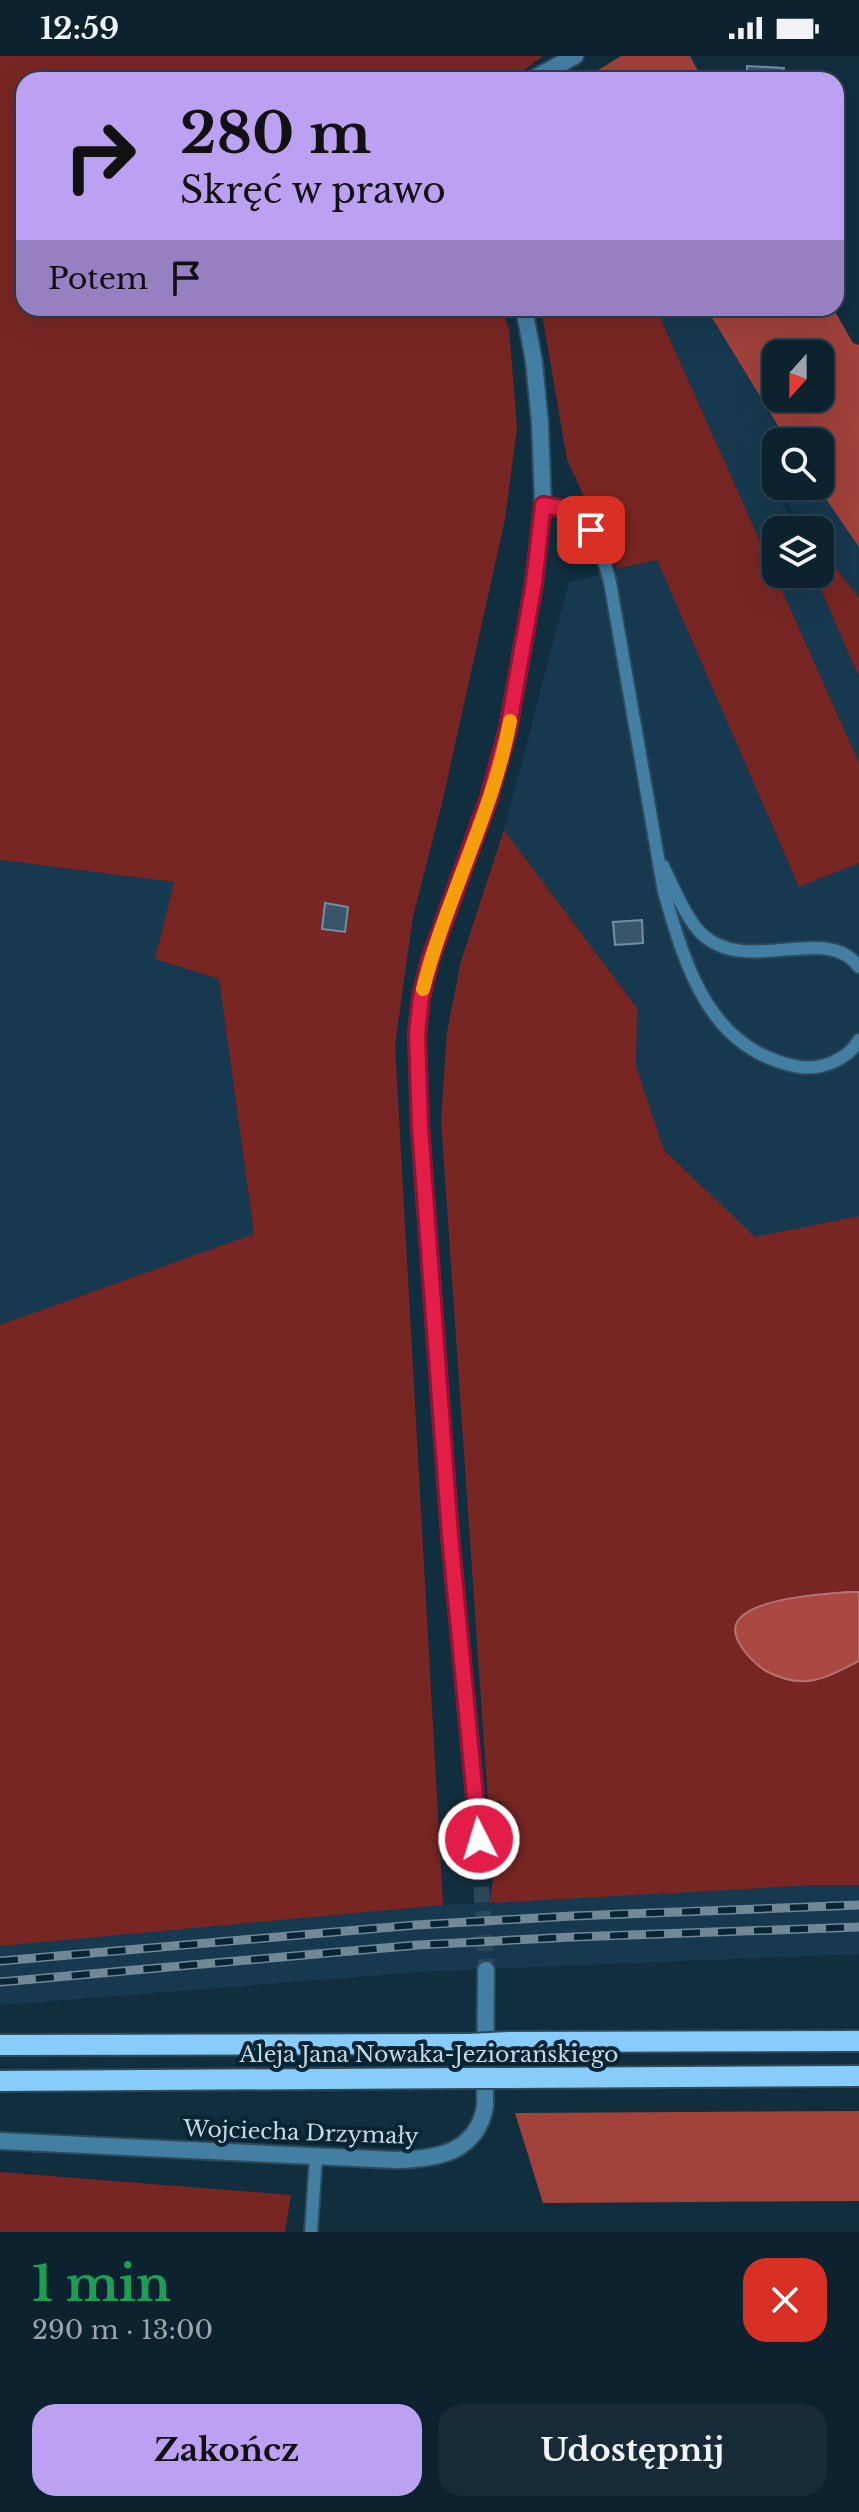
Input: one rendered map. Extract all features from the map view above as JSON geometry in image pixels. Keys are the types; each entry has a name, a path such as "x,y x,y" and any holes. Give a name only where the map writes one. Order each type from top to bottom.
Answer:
{"main road":[{"name":"Aleja Jana Nowaka-Jeziorańskiego","path":"0,2045 859,2041"},
{"name":"Aleja Jana Nowaka-Jeziorańskiego","path":"0,2081 859,2076"}],"street":[{"path":"546,72 575,56"},
{"path":"479,1839 450,1535 420,1127 417,1034 421,997 430,960 489,798 508,729 534,583 543,505 540,423 525,316"},
{"name":"Wojciecha Drzymały","path":"0,2141 316,2157 418,2159 439,2155 458,2148 473,2137 482,2124 485,2107 486,1970"}],"lane":[{"path":"543,505 577,515 591,530 601,550 610,582 664,892 677,938 713,1015 754,1052 783,1064 809,1068 834,1063 855,1047 859,1040"},
{"path":"655,849 680,903 703,935 731,951 760,953 803,947 833,949 854,959 859,967"},
{"path":"311,2232 316,2157"}],"shaded area":[{"path":"0,56 543,56 522,72 16,72 16,316 505,316 509,329 517,428 505,519 442,803 413,916 395,1045 443,1905 0,1946 0,1325 254,1234 219,979 155,959 174,882 0,860"},
{"path":"621,56 690,56 699,72 595,72"},
{"path":"542,316 660,316 762,546 762,588 781,588 859,763 859,863 799,887 657,560 617,569 567,459"},
{"path":"660,316 711,316 762,400 762,412 770,412 779,428 762,428 762,500 782,500 789,516 762,516 762,546"},
{"path":"711,316 838,316 853,343 859,345 859,547 827,500 834,500 834,428 779,428 770,412 834,412 834,340 762,340 762,400"},
{"path":"783,500 827,500 859,547 859,598 834,565 834,516 796,516"},
{"path":"657,559 799,887 859,863 859,1216 755,1238 664,1150 636,1066 637,1008 504,830 569,582"},
{"path":"834,565 859,598 859,677 820,588 834,588"},
{"path":"781,588 820,588 859,677 859,763"},
{"path":"504,830 637,1008 636,1066 664,1150 755,1237 859,1216 859,1592 742,1615 737,1626 737,1637 749,1657 770,1673 781,1677 819,1677 859,1661 859,1885 490,1903 502,1801 488,1801 441,1120 447,1032 461,961"},
{"path":"0,860 175,882 155,959 219,979 254,1235 0,1325"},
{"path":"859,1592 859,1661 834,1673 808,1681 781,1678 754,1661 737,1639 736,1624 741,1617 762,1605 792,1598"},
{"path":"859,1885 859,1954 434,1971 0,2005 0,1945 443,1905"},
{"path":"859,2111 859,2201 543,2203 515,2113"},
{"path":"0,2172 291,2195 285,2232 0,2232"}],"building":[{"path":"747,66 784,68 784,72 747,72"},
{"path":"325,903 348,907 345,932 322,929"},
{"path":"642,920 643,943 615,945 613,922"}],"tunnel":[{"path":"479,1839 486,1970"}],"railway":[{"path":"0,1961 416,1925 859,1905"},
{"path":"0,1982 418,1945 859,1927"}],"slow traffic":[{"path":"423,989 430,960 489,798 510,721"}],"route":[{"path":"479,1839 450,1535 420,1127 417,1034 421,997 430,960 489,798 508,729 534,583 543,505 577,515 591,530"}]}
